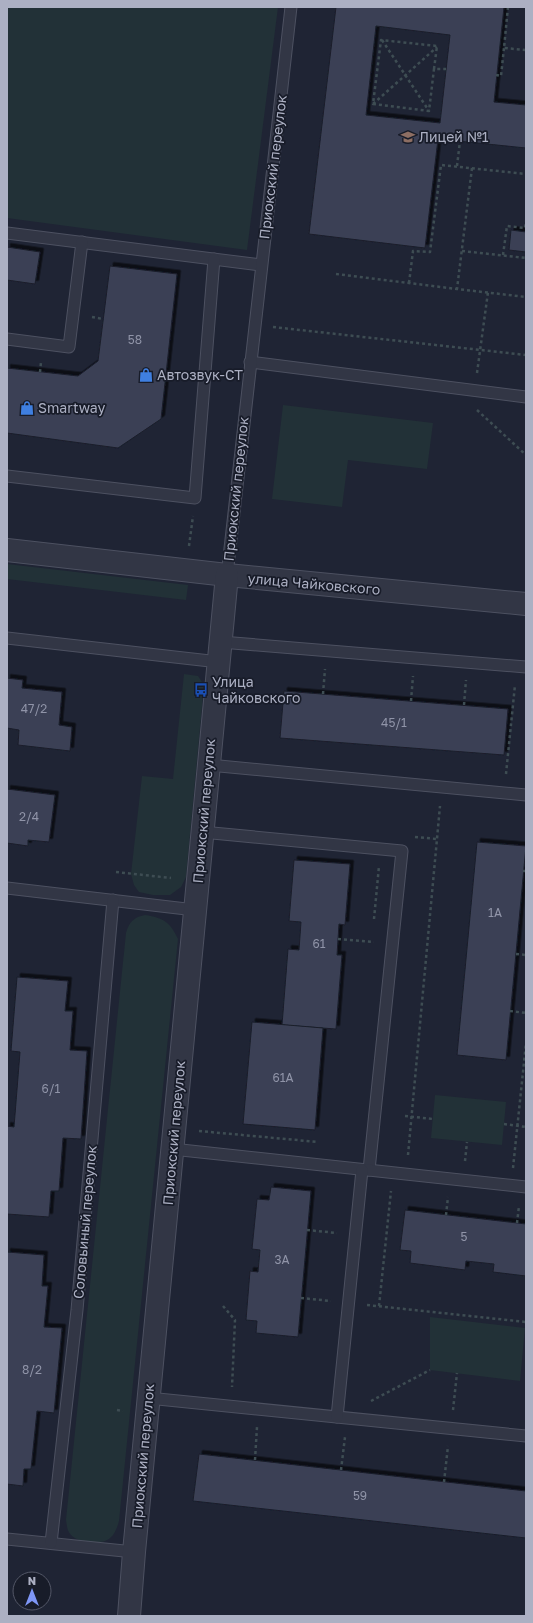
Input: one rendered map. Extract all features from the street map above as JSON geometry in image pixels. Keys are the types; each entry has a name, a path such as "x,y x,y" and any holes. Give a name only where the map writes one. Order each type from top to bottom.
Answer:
{"street":[{"name":"улица Чайковского","path":"7,550 227,575 526,604"},
{"name":"Приокский переулок","path":"129,1616 148,1398 227,575"}],"lane":[{"name":"Приокский переулок","path":"227,575 291,7"},
{"path":"7,233 261,265"},
{"path":"7,339 69,347 82,242"},
{"path":"7,476 195,498 214,259"},
{"path":"250,362 526,396"},
{"path":"7,638 220,652 326,650 526,667"},
{"path":"209,765 526,795"},
{"path":"202,832 402,851 365,1170 355,1235 348,1303 342,1417"},
{"path":"7,888 195,910"},
{"name":"Соловьиный переулок","path":"50,1543 77,1310 113,900"},
{"path":"172,1149 526,1188"},
{"path":"148,1398 526,1436"},
{"path":"7,1539 134,1552"}],"path":[{"path":"496,76 501,76 508,7"},
{"path":"381,40 437,46"},
{"path":"381,40 429,111"},
{"path":"373,104 381,40"},
{"path":"429,111 437,46"},
{"path":"373,104 406,76 437,46"},
{"path":"504,48 526,50"},
{"path":"434,69 446,70"},
{"path":"373,104 429,111"},
{"path":"457,166 460,141"},
{"path":"409,283 413,251 430,252 441,165 526,174"},
{"path":"457,289 472,168"},
{"path":"503,255 507,226 525,228 526,221"},
{"path":"462,251 526,258"},
{"path":"336,274 526,296"},
{"path":"255,324 526,355"},
{"path":"189,546 195,498"},
{"path":"323,694 326,650"},
{"path":"411,701 415,658"},
{"path":"464,705 468,662"},
{"path":"506,782 515,685"},
{"path":"400,1174 408,1156 442,787"},
{"path":"373,926 381,848"},
{"path":"116,872 172,878"},
{"path":"372,942 373,934"},
{"path":"338,939 392,944"},
{"path":"516,954 526,955"},
{"path":"510,1011 526,1013"},
{"path":"513,1168 526,1043"},
{"path":"406,1116 433,1119"},
{"path":"504,1124 526,1127"},
{"path":"192,1130 318,1142"},
{"path":"464,1163 467,1142"},
{"path":"379,1306 391,1189"},
{"path":"307,1230 355,1235"},
{"path":"301,1298 526,1322"},
{"path":"223,1306 235,1320 231,1406"},
{"path":"341,1470 342,1417 378,1396 430,1370"},
{"path":"444,1482 457,1373"},
{"path":"255,1460 259,1409"}],"shaded area":[{"path":"7,7 278,7 247,250 7,218"},
{"path":"283,405 433,423 427,469 348,460 342,507 272,499"},
{"path":"7,564 188,585 186,600 7,579"},
{"path":"184,674 198,676 204,685 186,877 181,887 170,895 153,895 139,892 134,885 131,874 142,776 173,779"},
{"path":"145,915 162,919 172,928 178,939 119,1521 116,1531 110,1538 96,1543 84,1542 71,1535 68,1530 66,1520 126,933 132,921"},
{"path":"435,1095 506,1102 502,1145 431,1138"},
{"path":"430,1317 525,1328 520,1381 430,1370"}],"building":[{"path":"336,7 504,7 494,102 526,105 526,148 438,139 425,248 309,234","holes":["376,26 450,35 440,123 366,115"]},
{"path":"511,230 526,232 526,252 509,250"},
{"path":"7,247 40,252 35,284 7,280"},
{"path":"110,266 177,274 161,419 118,448 7,433 7,368 78,376 98,361"},
{"path":"7,678 23,680 22,688 62,692 59,725 72,727 70,751 18,745 19,730 7,728"},
{"path":"284,691 508,709 504,755 280,738"},
{"path":"7,789 55,795 49,842 28,840 28,846 7,843"},
{"path":"477,842 526,846 506,1060 457,1055"},
{"path":"294,860 350,864 345,925 339,924 337,955 342,955 336,1029 282,1025 288,949 299,950 301,922 289,921"},
{"path":"17,977 68,981 65,1011 73,1011 70,1050 87,1051 81,1139 63,1138 59,1191 51,1191 49,1217 7,1214 7,1126 14,1127 20,1052 11,1051"},
{"path":"252,1022 323,1028 315,1130 243,1124"},
{"path":"271,1187 311,1191 298,1337 256,1333 257,1321 246,1320 250,1271 258,1272 260,1250 252,1249 257,1199 269,1200"},
{"path":"405,1210 526,1224 526,1276 493,1272 494,1264 466,1261 465,1270 410,1263 411,1251 400,1250"},
{"path":"7,1252 44,1255 42,1286 48,1286 44,1327 62,1328 54,1413 37,1411 31,1469 24,1469 23,1486 7,1484"},
{"path":"199,1454 526,1491 526,1538 193,1501"}],"place":[{"name":"Лицей №1","path":"408,137"},
{"name":"Автозвук-СТ","path":"146,375"},
{"name":"Smartway","path":"27,408"},
{"name":"Улица Чайковского","path":"201,690"}]}
